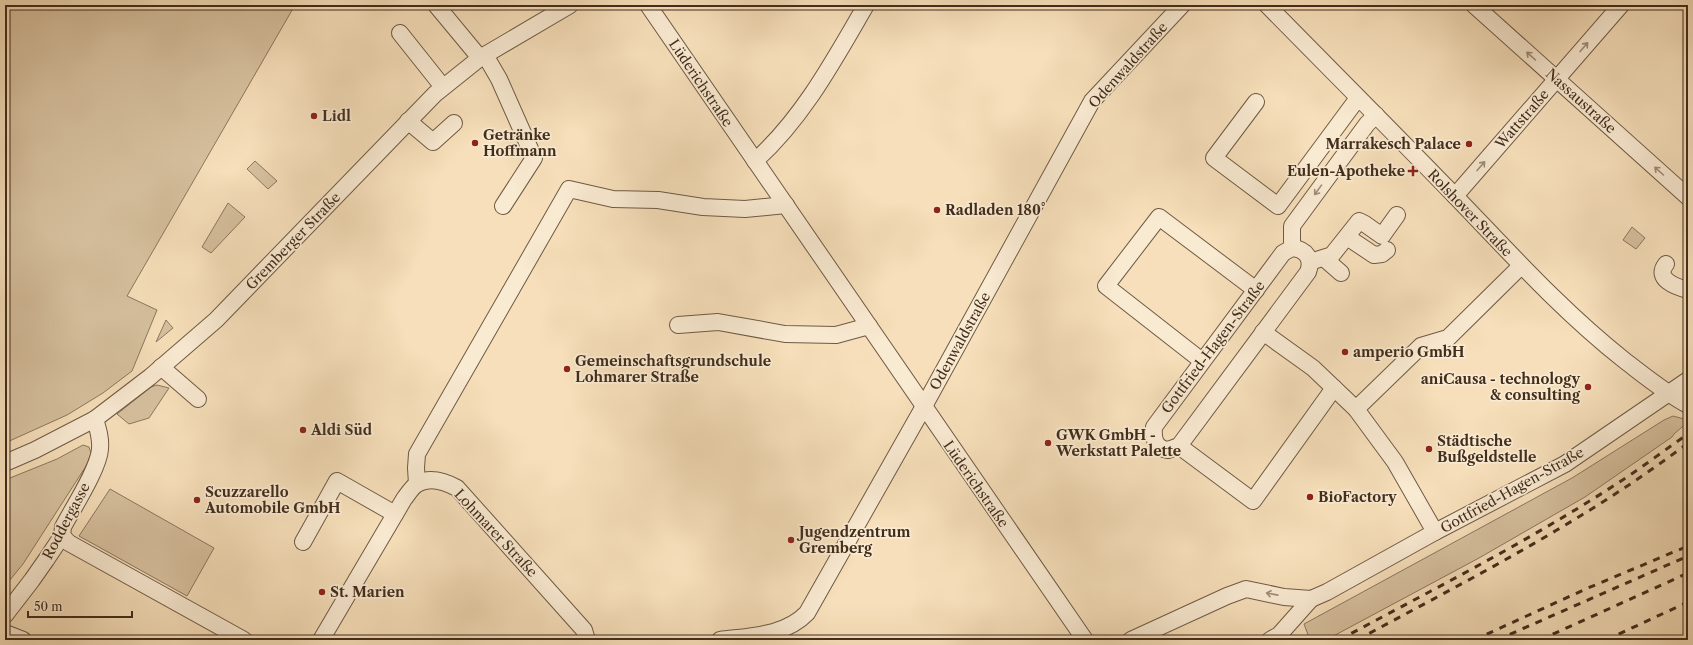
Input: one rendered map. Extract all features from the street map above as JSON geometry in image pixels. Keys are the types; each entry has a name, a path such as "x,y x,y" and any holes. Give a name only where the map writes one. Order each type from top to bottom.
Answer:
{"street":[{"path":"436,5 482,57 498,79 534,158 503,206"},
{"name":"Gremberger Straße","path":"5,463 35,450 95,419 161,367 216,320 408,121 443,87 482,57 570,5"},
{"name":"Lüderichstraße","path":"648,5 869,326 923,408 1084,640"},
{"path":"754,161 774,143 813,94 866,5"},
{"name":"Odenwaldstraße","path":"720,640 776,632 796,624 807,613 923,408 1092,101 1182,5"},
{"name":"Rolshover Straße","path":"1267,5 1455,196 1521,266 1580,324 1644,377 1669,395 1688,405"},
{"name":"Nassaustraße","path":"1474,5 1688,197"},
{"name":"Wattstraße","path":"1455,196 1621,5"},
{"path":"400,33 443,87"},
{"path":"1256,102 1214,158 1278,206 1358,98"},
{"path":"1341,273 1302,250 1292,248 1292,226 1367,124 1376,115"},
{"path":"408,121 433,142 454,123"},
{"path":"322,640 394,514 417,484 417,454 569,188 613,199 658,200 704,207 745,209 786,205"},
{"path":"1334,388 1253,501 1178,446 1317,260 1332,256 1359,222 1366,224 1382,236 1398,215"},
{"path":"1202,361 1106,286 1159,217 1256,290"},
{"path":"1347,237 1374,255 1382,254 1387,250"},
{"name":"Gottfried-Hagen-Straße","path":"1178,446 1168,450 1159,447 1154,439 1154,427 1283,253 1292,248"},
{"path":"1666,264 1662,276 1680,288 1688,290"},
{"path":"1356,409 1421,346 1448,338 1521,266"},
{"path":"678,325 718,322 789,334 836,335 869,326"},
{"name":"Gottfried-Hagen-Straße","path":"1264,332 1313,368 1356,409 1395,462 1435,532"},
{"path":"161,367 198,399"},
{"name":"Gottfried-Hagen-Straße","path":"1131,640 1227,596 1246,589 1284,597 1311,599 1327,592 1435,532 1565,464 1669,395 1688,380"},
{"name":"Roddergasse","path":"5,615 32,580 62,536 63,526 98,463 100,438 95,419"},
{"name":"Lohmarer Straße","path":"417,484 432,480 445,482 458,488 584,630 586,640"},
{"path":"303,542 338,481 394,514"},
{"path":"62,536 69,543 244,640"},
{"path":"1270,640 1279,635 1311,599"},
{"path":"5,632 23,640"}],"shaded area":[{"path":"5,5 295,5 127,296 157,310 132,371 103,393 67,415 5,443"},
{"path":"255,161 277,181 268,189 247,169"},
{"path":"228,203 245,217 211,253 202,247"},
{"path":"1632,227 1645,238 1636,249 1623,240"},
{"path":"166,320 173,328 156,342"},
{"path":"157,385 169,388 149,418 129,424 117,414 151,387"},
{"path":"1673,416 1688,420 1688,422 1672,437 1585,497 1479,558 1326,640 1310,640 1304,624 1572,478 1664,420"},
{"path":"83,445 89,447 91,453 88,463 23,564 5,586 5,480 57,459"},
{"path":"110,489 214,548 187,596 79,536"}],"railway":[{"path":"1339,640 1482,564 1552,524 1621,481 1688,434"},
{"path":"1357,640 1568,524 1609,498 1688,443"},
{"path":"1474,640 1588,588 1688,546"},
{"path":"1497,640 1688,556"},
{"path":"1540,640 1688,573"},
{"path":"1606,640 1688,602"}],"place":[{"name":"Lidl","path":"314,116"},
{"name":"Getränke Hoffmann","path":"475,143"},
{"name":"Marrakesch Palace","path":"1469,144"},
{"name":"Eulen-Apotheke","path":"1413,171"},
{"name":"Radladen 180°","path":"937,210"},
{"name":"amperio GmbH","path":"1345,352"},
{"name":"Gemeinschaftsgrundschule Lohmarer Straße","path":"567,369"},
{"name":"aniCausa - technology & consulting","path":"1588,387"},
{"name":"Aldi Süd","path":"303,430"},
{"name":"GWK GmbH - Werkstatt Palette","path":"1048,443"},
{"name":"Städtische Bußgeldstelle","path":"1429,449"},
{"name":"BioFactory","path":"1310,497"},
{"name":"Scuzzarello Automobile GmbH","path":"197,500"},
{"name":"Jugendzentrum Gremberg","path":"791,540"},
{"name":"St. Marien","path":"322,592"}]}
